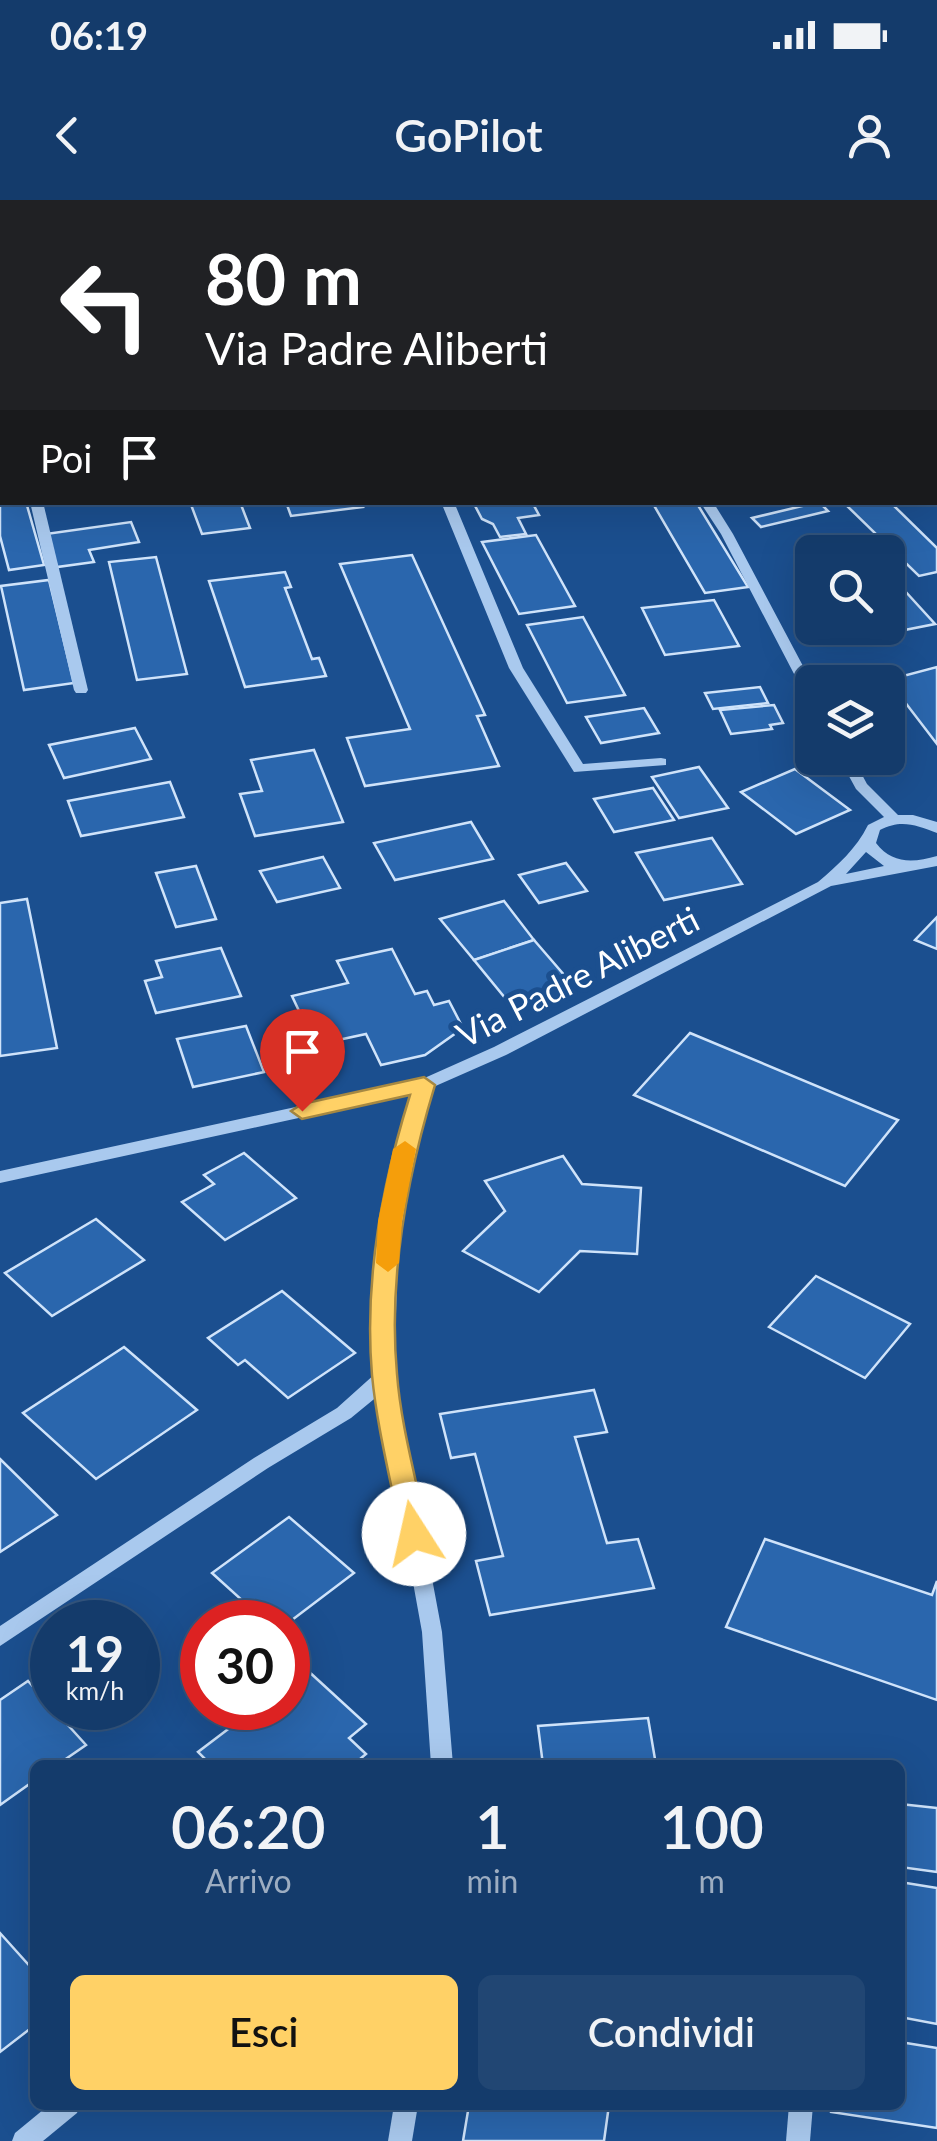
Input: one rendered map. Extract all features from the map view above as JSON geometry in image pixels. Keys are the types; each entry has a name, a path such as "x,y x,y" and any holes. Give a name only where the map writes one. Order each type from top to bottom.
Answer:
{"street":[{"path":"37,505 81,690"},
{"path":"448,505 516,668 580,769 661,762"},
{"path":"708,505 796,665"},
{"path":"855,775 861,786 894,818 919,820 937,828"},
{"name":"Via Padre Aliberti","path":"0,1176 424,1085 500,1051 823,885 847,866 874,828 894,818"},
{"path":"868,838 872,851 907,866"},
{"name":"Via Padre Aliberti","path":"823,885 935,863"},
{"path":"424,1085 390,1221 384,1375 432,1632 442,1760"},
{"path":"0,1637 373,1392 384,1375"},
{"path":"24,2141 62,2110"},
{"path":"400,2141 405,2110"},
{"path":"798,2141 801,2110"}],"building":[{"path":"0,505 27,505 44,565 9,570 0,536"},
{"path":"191,505 241,505 250,528 202,534"},
{"path":"287,505 363,507 291,516"},
{"path":"475,505 534,505 539,515 518,518 526,534 500,537 493,524 482,519"},
{"path":"654,505 698,505 748,587 705,593"},
{"path":"806,505 822,505 828,511 761,527 752,518"},
{"path":"846,505 893,505 937,548 937,572 919,576 905,562 905,535 877,535"},
{"path":"131,522 139,542 89,550 94,562 57,567 46,534"},
{"path":"536,535 575,606 519,614 482,542"},
{"path":"412,555 485,715 477,716 499,766 365,786 347,738 410,729 340,564"},
{"path":"156,557 187,674 137,680 109,562"},
{"path":"285,572 291,587 285,588 312,659 319,658 326,676 245,687 209,581"},
{"path":"49,580 74,683 24,690 1,586"},
{"path":"905,591 935,624 905,630"},
{"path":"714,600 739,646 665,655 642,608"},
{"path":"583,617 625,695 567,703 527,625"},
{"path":"937,667 937,744 905,702 905,675"},
{"path":"760,687 768,703 713,709 705,693"},
{"path":"774,705 783,723 770,725 772,729 731,734 720,710"},
{"path":"644,708 659,733 601,743 586,717"},
{"path":"135,728 151,759 64,778 49,745"},
{"path":"314,750 343,822 255,836 240,794 262,791 251,760"},
{"path":"699,767 728,808 679,818 652,777"},
{"path":"795,769 795,775 803,775 850,810 796,834 741,792"},
{"path":"170,782 184,817 81,836 68,801"},
{"path":"653,788 674,820 614,832 594,799"},
{"path":"471,822 493,859 395,880 374,843"},
{"path":"712,838 742,884 664,900 636,853"},
{"path":"323,857 340,888 277,902 260,871"},
{"path":"566,863 587,891 539,903 519,875"},
{"path":"196,866 216,919 176,927 156,873"},
{"path":"27,899 57,1048 0,1056 0,903"},
{"path":"504,901 534,940 474,960 440,919"},
{"path":"937,917 937,949 915,940"},
{"path":"534,940 571,983 510,1004 474,960"},
{"path":"221,948 241,996 156,1013 145,981 162,977 156,961"},
{"path":"392,949 415,994 427,991 434,1005 449,1001 463,1028 425,1055 381,1065 366,1034 315,1045 292,996 348,983 337,961"},
{"path":"246,1026 264,1072 193,1087 177,1039"},
{"path":"690,1033 898,1120 845,1186 634,1095"},
{"path":"244,1153 296,1198 225,1240 182,1202 214,1184 204,1175"},
{"path":"563,1156 582,1184 641,1188 637,1254 580,1251 539,1292 463,1251 505,1211 485,1181"},
{"path":"96,1219 144,1260 52,1316 5,1273"},
{"path":"816,1276 910,1324 865,1378 769,1327"},
{"path":"282,1291 355,1353 288,1398 245,1360 238,1365 208,1338"},
{"path":"124,1347 197,1410 96,1479 23,1413"},
{"path":"594,1390 607,1432 575,1437 607,1543 638,1539 654,1588 490,1615 476,1561 503,1556 475,1454 451,1458 440,1414"},
{"path":"0,1459 57,1515 0,1552"},
{"path":"289,1517 354,1573 310,1606 310,1600 242,1600 212,1573"},
{"path":"765,1539 932,1595 937,1581 937,1700 726,1627"},
{"path":"310,1673 366,1724 349,1738 366,1754 359,1760 206,1760 198,1752 227,1730 310,1730"},
{"path":"28,1681 30,1730 72,1730 86,1745 64,1760 30,1760 30,1784 0,1805 0,1700"},
{"path":"648,1718 655,1760 542,1760 538,1726"},
{"path":"905,1805 937,1808 937,1872 905,1868"},
{"path":"905,1883 937,1888 937,2024 905,2018"},
{"path":"0,1933 30,1966 30,2029 0,2052"},
{"path":"905,2043 937,2048 937,2128 831,2112 905,2110"},
{"path":"468,2110 608,2110 604,2141 463,2141"}],"slow traffic":[{"path":"388,1263 390,1221 405,1149"}],"route":[{"path":"302,1111 424,1085 390,1221 384,1323 384,1375 414,1534"}]}
